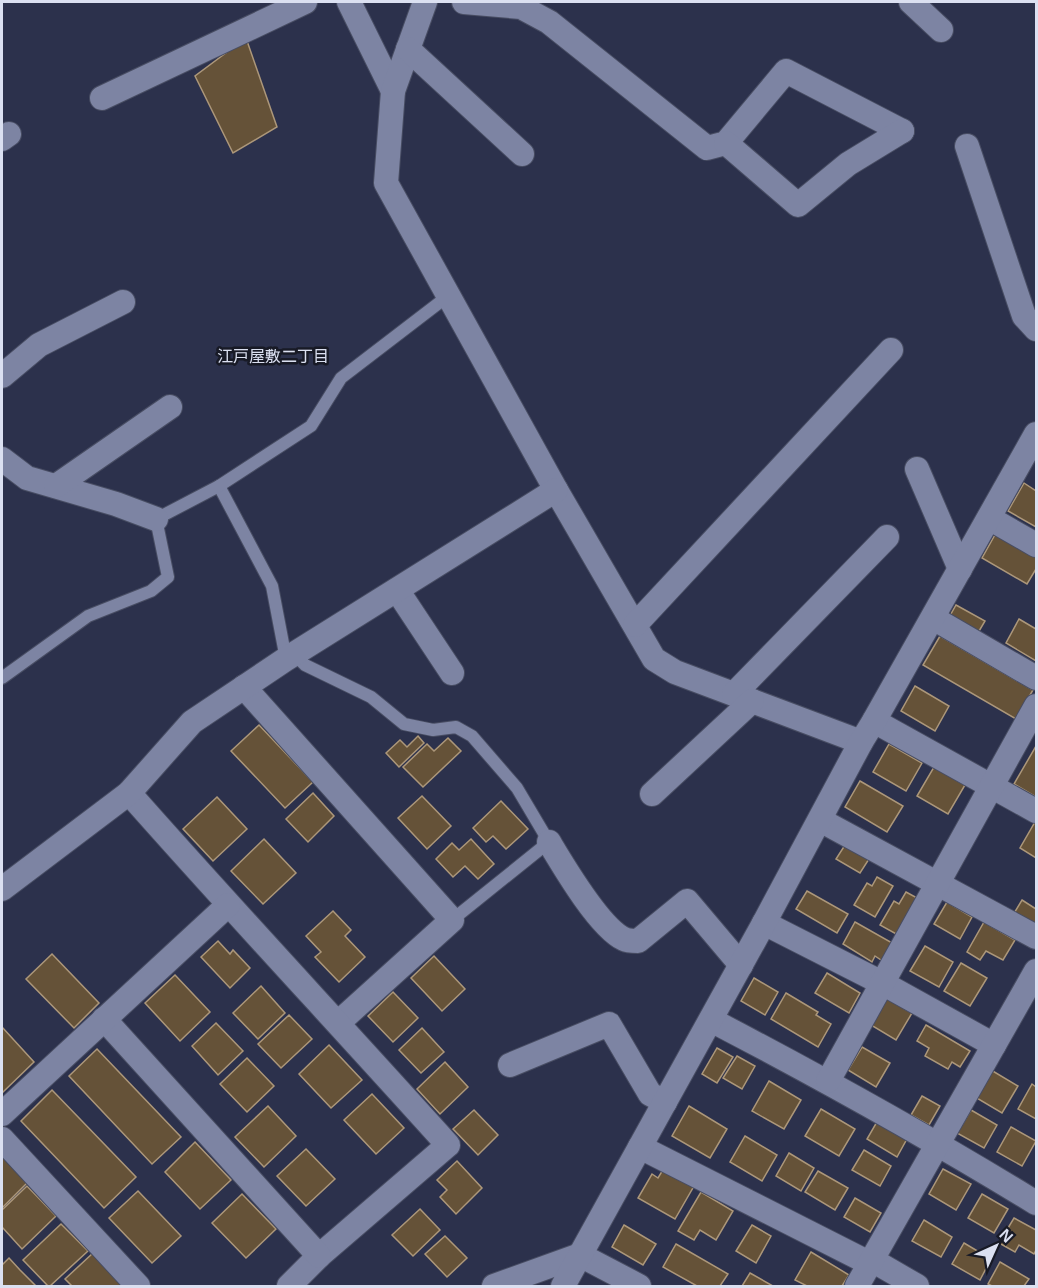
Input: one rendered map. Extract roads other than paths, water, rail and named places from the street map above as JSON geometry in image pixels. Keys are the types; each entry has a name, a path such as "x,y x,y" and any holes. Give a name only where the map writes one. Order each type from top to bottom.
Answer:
{"street":[{"path":"102,98 305,2"},
{"path":"349,2 393,91"},
{"path":"425,2 393,91 386,183 556,490 654,660 675,672 861,742"},
{"path":"464,2 521,7 549,22 707,148 726,143 786,71 902,132 848,164 798,205 726,143"},
{"path":"911,2 940,30"},
{"path":"408,49 522,154"},
{"path":"967,146 1024,316 1036,329"},
{"path":"2,376 39,345 123,302"},
{"path":"635,625 891,350"},
{"path":"56,486 170,407"},
{"path":"563,1287 861,742 1036,434"},
{"path":"2,459 27,477 116,504 156,519"},
{"path":"917,469 960,569"},
{"path":"2,889 129,793 192,722 290,656 556,490"},
{"path":"989,518 1036,545"},
{"path":"651,794 743,698 887,537"},
{"path":"397,590 452,673"},
{"path":"933,618 1036,678"},
{"path":"244,687 452,920 338,1023"},
{"path":"828,1081 884,984 1036,706"},
{"path":"874,721 1036,811"},
{"path":"129,793 228,905 448,1145 319,1256 289,1287"},
{"path":"820,820 1036,938"},
{"path":"549,842 574,885 609,928 625,940 638,941 687,901 741,965"},
{"path":"2,1114 228,905"},
{"path":"764,923 884,984 994,1045"},
{"path":"857,1287 1036,971"},
{"path":"104,1019 319,1256"},
{"path":"711,1020 828,1081 939,1143 1036,1203"},
{"path":"510,1065 609,1024 650,1094 665,1102"},
{"path":"2,1139 138,1287"},
{"path":"640,1147 917,1287"},
{"path":"494,1287 580,1255 639,1287"}],"lane":[{"path":"2,678 88,616 151,591 168,577 156,519 219,486 311,426 341,378 448,296"},
{"path":"219,486 272,586 290,656 371,697 404,724 433,730 456,727 472,736 517,788 549,842 452,920"}],"district":[{"name":"江戸屋敷二丁目","path":"273,356"}]}
